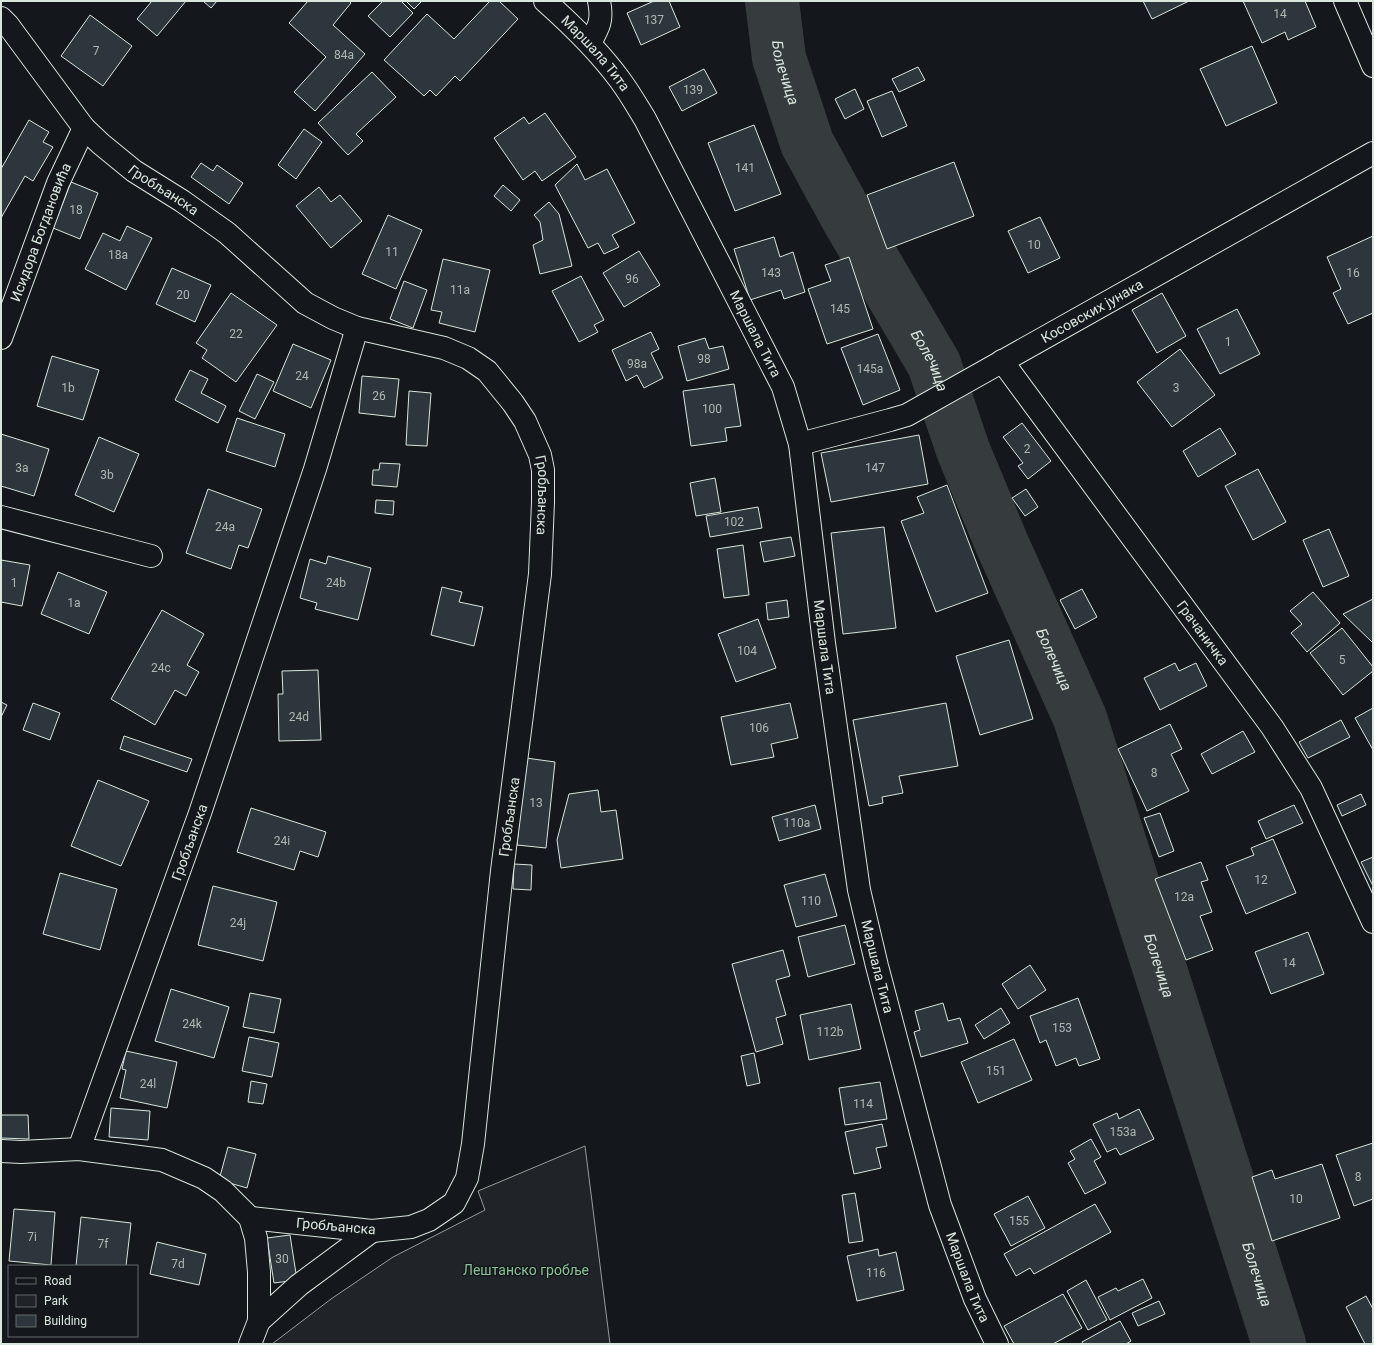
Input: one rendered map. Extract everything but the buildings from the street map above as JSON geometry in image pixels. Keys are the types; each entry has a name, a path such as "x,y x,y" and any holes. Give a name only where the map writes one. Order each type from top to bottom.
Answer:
{"street":[{"name":"Маршала Тита","path":"545,1 590,43 620,79 649,126 782,387 800,444 824,644 859,890 877,966 940,1205 975,1299 997,1344"},
{"path":"590,43 600,24 601,12 599,1"},
{"path":"1345,1 1373,66"},
{"name":"Гробљанска","path":"1,18 8,25 84,128 134,171 182,201 227,232 305,303 333,318 357,328 444,348 468,358 487,371 525,421 540,455 543,470 540,574 502,871 473,1144 467,1178 454,1203 428,1220 411,1227 372,1231 250,1218"},
{"name":"Исидора Богдановића","path":"1,338 58,183 84,128"},
{"name":"Косовских јунака","path":"800,444 907,415 1373,153"},
{"name":"Гробљанска","path":"79,1149 200,813 315,469 357,328"},
{"name":"Грачаничка","path":"1002,361 1276,733 1311,788 1373,922"},
{"path":"1,517 151,556"},
{"path":"1,1151 21,1152 79,1149 162,1160 204,1178 234,1201 250,1218 256,1238 259,1272 259,1321 250,1344"},
{"path":"259,1321 299,1285 372,1231"}],"green space":[{"name":"Лештанско гробље","path":"585,1146 610,1344 272,1344 331,1299 393,1257 485,1210 478,1191"}],"waterway":[{"name":"Болечица","path":"772,1 779,58 807,143 849,220 934,364 963,450 1002,544 1080,718 1279,1344"}]}
